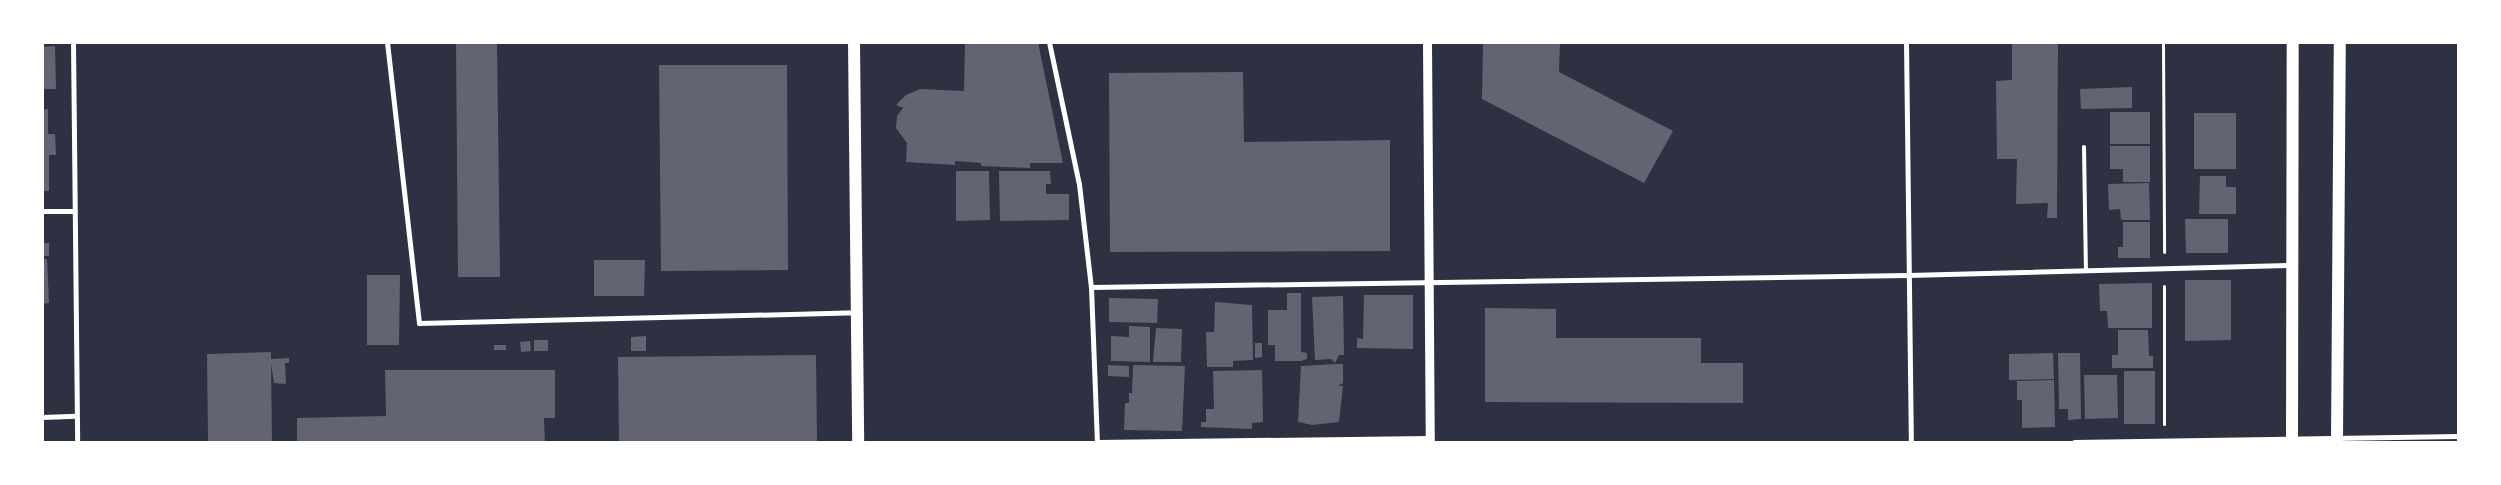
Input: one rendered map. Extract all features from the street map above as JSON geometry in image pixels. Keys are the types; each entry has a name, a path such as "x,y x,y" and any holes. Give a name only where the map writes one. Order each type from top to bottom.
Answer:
{"main road":[{"path":"854,42 858,442"},
{"path":"2292,440 2293,42"},
{"path":"2337,440 2340,42"}],"street":[{"path":"73,42 77,442"},
{"path":"387,42 419,323 857,312"},
{"path":"1049,42 1079,184 1091,286 1097,442 1430,440 1427,42"},
{"path":"1906,42 1911,442"},
{"path":"42,211 74,211"},
{"path":"1091,286 1908,275 2293,265"},
{"path":"42,417 76,416"},
{"path":"2074,442 2337,440 2458,436"}],"lane":[{"path":"2084,147 2086,269"}],"path":[{"path":"2162,42 2164,441"}],"building":[{"path":"456,42 497,42 500,277 458,277"},
{"path":"965,42 1038,42 1063,163 1030,163 1030,168 981,166 981,163 955,161 955,165 906,162 907,143 896,128 897,116 903,108 896,105 906,95 920,89 964,91"},
{"path":"1483,42 1560,42 1559,72 1673,131 1644,183 1482,99"},
{"path":"2012,42 2058,42 2057,218 2047,218 2048,203 2016,204 2017,159 1997,159 1996,81 2012,80"},
{"path":"55,46 56,89 42,89 42,47"},
{"path":"659,65 787,65 788,270 661,271"},
{"path":"1243,72 1244,142 1390,140 1390,251 1110,252 1109,73"},
{"path":"2132,87 2132,108 2081,109 2080,89"},
{"path":"48,109 48,134 55,134 56,155 49,155 49,191 42,191 42,110"},
{"path":"2110,112 2150,112 2150,144 2110,144"},
{"path":"2194,113 2236,113 2236,169 2194,169"},
{"path":"2110,146 2150,146 2150,182 2123,182 2123,169 2110,169"},
{"path":"956,171 989,171 990,220 956,221"},
{"path":"999,171 1050,171 1051,184 1046,184 1046,194 1069,194 1069,220 1000,221"},
{"path":"2200,176 2226,176 2226,187 2236,187 2236,214 2199,214"},
{"path":"2149,183 2150,220 2121,220 2120,209 2109,210 2108,184"},
{"path":"2185,219 2228,219 2228,253 2186,253"},
{"path":"2123,222 2150,222 2150,258 2118,258 2118,247 2123,247"},
{"path":"42,243 49,243 49,256 42,256"},
{"path":"42,259 47,259 49,303 42,304"},
{"path":"594,260 645,260 644,296 594,296"},
{"path":"367,275 400,275 399,345 367,345"},
{"path":"2185,280 2231,280 2231,340 2185,341"},
{"path":"2152,283 2152,328 2108,328 2107,311 2100,311 2099,284"},
{"path":"1287,293 1301,293 1301,352 1307,353 1307,359 1301,361 1275,361 1275,345 1268,345 1268,310 1287,310"},
{"path":"1364,295 1413,295 1413,349 1357,348 1357,338 1363,339"},
{"path":"1343,296 1344,355 1339,355 1335,363 1331,359 1315,360 1312,297"},
{"path":"1109,298 1158,299 1157,323 1109,322"},
{"path":"1215,302 1252,305 1253,360 1233,361 1233,367 1207,367 1206,332 1214,332"},
{"path":"1485,308 1556,309 1556,338 1701,338 1701,363 1743,363 1743,403 1485,402"},
{"path":"1129,326 1150,327 1150,362 1111,361 1111,336 1129,337"},
{"path":"1156,328 1182,329 1181,362 1153,362"},
{"path":"2118,330 2148,330 2149,356 2153,356 2153,368 2112,368 2112,355 2118,355"},
{"path":"646,336 646,351 631,351 631,337"},
{"path":"534,340 548,340 548,351 534,351"},
{"path":"530,341 531,351 521,352 520,342"},
{"path":"1255,343 1262,343 1262,357 1255,358"},
{"path":"494,345 506,345 506,350 494,350"},
{"path":"271,352 271,359 289,358 289,363 285,363 286,384 274,383 271,364 272,442 208,442 207,354"},
{"path":"2053,353 2054,379 2009,380 2009,354"},
{"path":"2058,353 2080,353 2081,419 2068,420 2068,409 2059,409"},
{"path":"816,355 817,442 619,442 618,357"},
{"path":"1343,364 1343,383 1338,386 1343,386 1339,422 1312,425 1298,422 1301,366"},
{"path":"1108,365 1129,366 1129,377 1108,376"},
{"path":"1133,365 1185,366 1182,431 1124,430 1125,403 1129,403 1129,393 1132,393"},
{"path":"385,370 555,370 555,418 544,418 545,442 297,442 297,418 386,416"},
{"path":"1262,370 1263,422 1252,423 1252,429 1201,427 1201,422 1206,422 1206,409 1214,409 1213,371"},
{"path":"2124,371 2155,371 2155,424 2124,424"},
{"path":"2084,375 2117,375 2118,418 2085,419"},
{"path":"2054,380 2055,427 2022,428 2022,400 2017,400 2017,381"}]}
